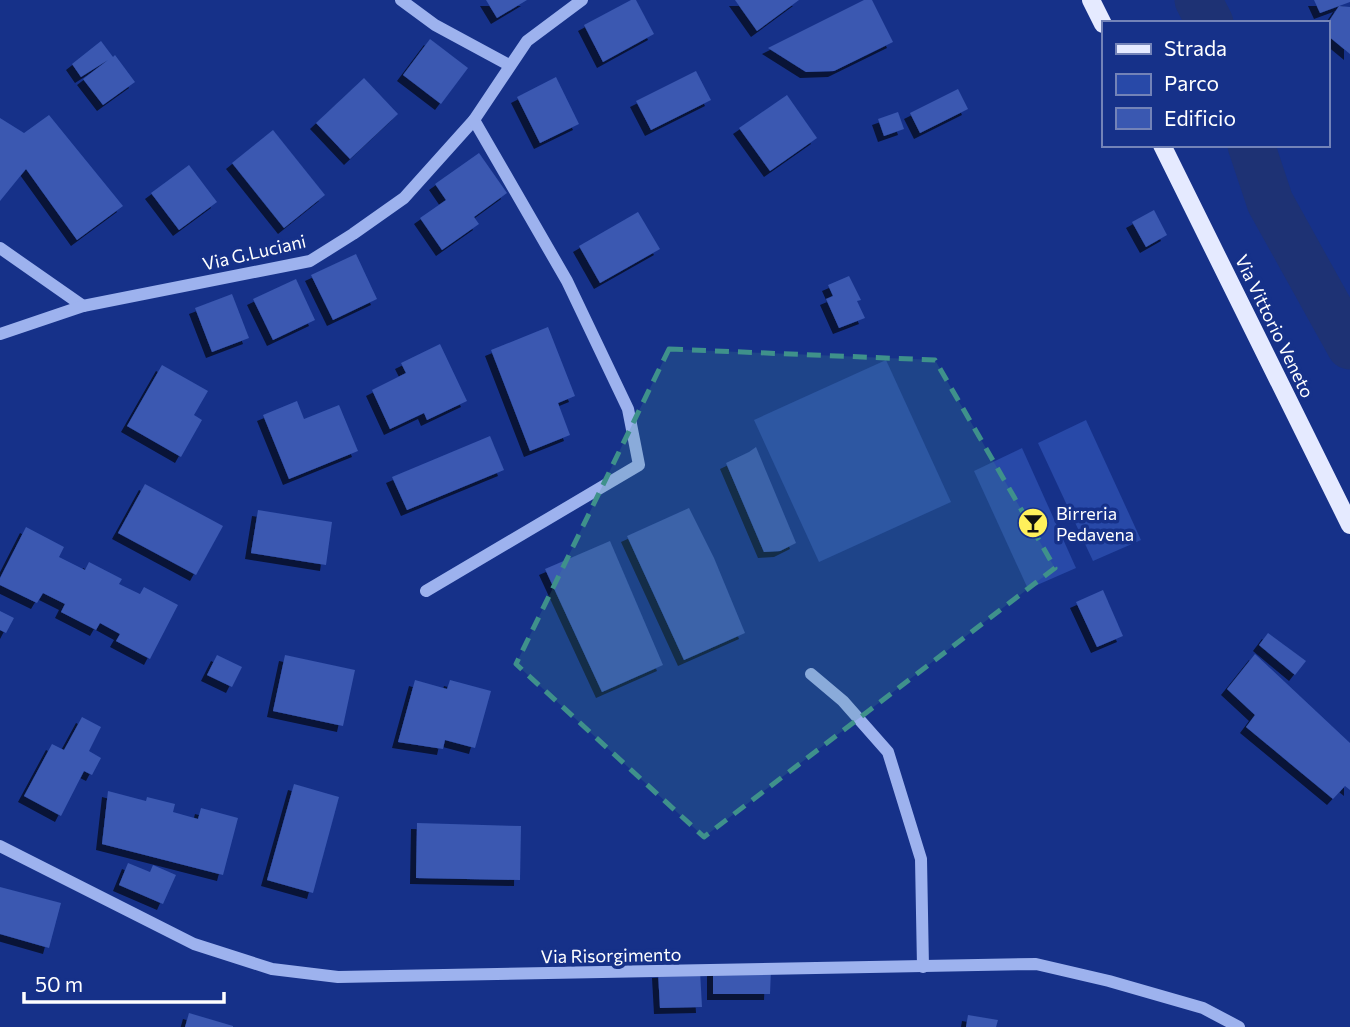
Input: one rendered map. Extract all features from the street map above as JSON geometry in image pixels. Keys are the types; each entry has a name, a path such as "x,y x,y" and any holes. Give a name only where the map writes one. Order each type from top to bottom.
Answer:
{"main road":[{"path":"1091,0 1102,22"},
{"name":"Via Vittorio Veneto","path":"1164,147 1350,525"}],"street":[{"path":"401,0 435,25 509,65"},
{"name":"Via G.Luciani","path":"0,334 83,306 310,261 404,198 474,120 527,41 582,0"},
{"path":"426,591 639,465 628,409 573,293 474,120"},
{"path":"0,248 83,306"},
{"path":"811,674 842,701 888,752 920,859 923,967"},
{"name":"Via Risorgimento","path":"0,846 194,944 272,969 338,977 1036,964 1109,981 1203,1008 1239,1027"}],"highlighted area":[{"path":"669,349 935,360 1055,568 704,837 516,664"}],"green space":[{"path":"886,360 951,502 819,562 754,420"},
{"path":"1086,420 1141,540 1093,561 1038,443"},
{"path":"1022,448 1076,568 1028,589 974,471"}],"building":[{"path":"486,0 527,0 497,18"},
{"path":"631,0 636,0 654,34 603,62 584,25"},
{"path":"735,0 799,0 757,31"},
{"path":"864,0 872,0 893,42 834,71 806,72 768,48"},
{"path":"1314,0 1350,0 1350,2 1320,13"},
{"path":"1339,6 1350,7 1350,54 1329,37 1329,21"},
{"path":"430,39 468,68 441,104 403,75"},
{"path":"101,41 135,82 103,105 83,79 108,60 81,77 72,64"},
{"path":"696,71 711,100 651,130 636,101"},
{"path":"556,77 579,124 540,143 517,97"},
{"path":"364,78 398,114 350,159 316,123"},
{"path":"958,89 968,109 920,133 910,113"},
{"path":"787,95 817,138 770,171 739,128"},
{"path":"898,112 904,129 884,136 878,119"},
{"path":"49,115 123,206 77,240 26,169 0,201 0,118 24,133"},
{"path":"273,130 325,195 284,228 232,163"},
{"path":"479,153 507,193 474,217 479,224 442,250 420,218 446,200 435,184"},
{"path":"189,165 217,202 179,230 151,193"},
{"path":"1154,210 1167,235 1146,247 1132,222"},
{"path":"638,212 660,249 600,283 579,246"},
{"path":"356,254 377,299 333,320 311,275"},
{"path":"849,276 861,300 857,301 865,318 839,328 826,299 833,296 828,285"},
{"path":"296,279 315,320 273,340 253,299"},
{"path":"232,294 249,338 212,352 195,308"},
{"path":"548,327 575,396 558,403 570,435 530,451 491,350"},
{"path":"440,344 467,401 427,420 424,413 390,429 372,390 406,373 401,363"},
{"path":"162,365 208,391 194,415 202,420 181,457 127,426"},
{"path":"297,401 304,419 339,405 358,451 289,479 263,415"},
{"path":"490,436 504,470 407,510 392,477"},
{"path":"756,447 796,543 780,551 764,552 726,463"},
{"path":"145,484 223,526 196,575 118,533"},
{"path":"689,508 714,558 745,633 684,660 627,536"},
{"path":"258,510 332,522 326,565 251,553"},
{"path":"26,527 64,547 59,557 85,570 89,562 122,579 119,584 140,594 144,587 178,605 150,659 116,641 120,634 100,623 96,630 61,612 65,604 43,593 37,603 0,585 0,578"},
{"path":"610,541 663,665 602,692 545,569"},
{"path":"1103,590 1123,636 1097,647 1076,602"},
{"path":"0,611 14,618 6,633 0,630"},
{"path":"1268,633 1306,661 1295,675 1259,645"},
{"path":"1255,654 1350,743 1350,790 1345,786 1333,799 1246,727 1255,715 1227,689"},
{"path":"217,655 242,667 232,687 207,675"},
{"path":"285,655 355,670 343,726 273,711"},
{"path":"415,680 447,689 450,680 491,691 475,748 445,740 443,749 398,742"},
{"path":"82,717 101,727 89,751 101,758 92,775 84,771 61,816 24,796 52,744 64,750"},
{"path":"294,784 339,797 313,893 267,880"},
{"path":"108,791 146,801 147,797 175,804 173,812 198,819 201,808 238,818 223,875 102,844"},
{"path":"417,823 521,826 520,880 416,878"},
{"path":"128,863 150,872 153,865 176,875 163,904 119,885"},
{"path":"0,887 61,903 49,948 0,934"},
{"path":"771,969 770,994 713,994 713,970"},
{"path":"700,971 702,1007 660,1008 658,972"},
{"path":"189,1013 233,1026 233,1027 185,1027"},
{"path":"968,1015 998,1020 996,1027 966,1027"}],"waterway":[{"path":"1198,0 1209,21"},
{"path":"1252,147 1270,202 1350,346"}],"place":[{"name":"Birreria Pedavena","path":"1033,523"}]}
